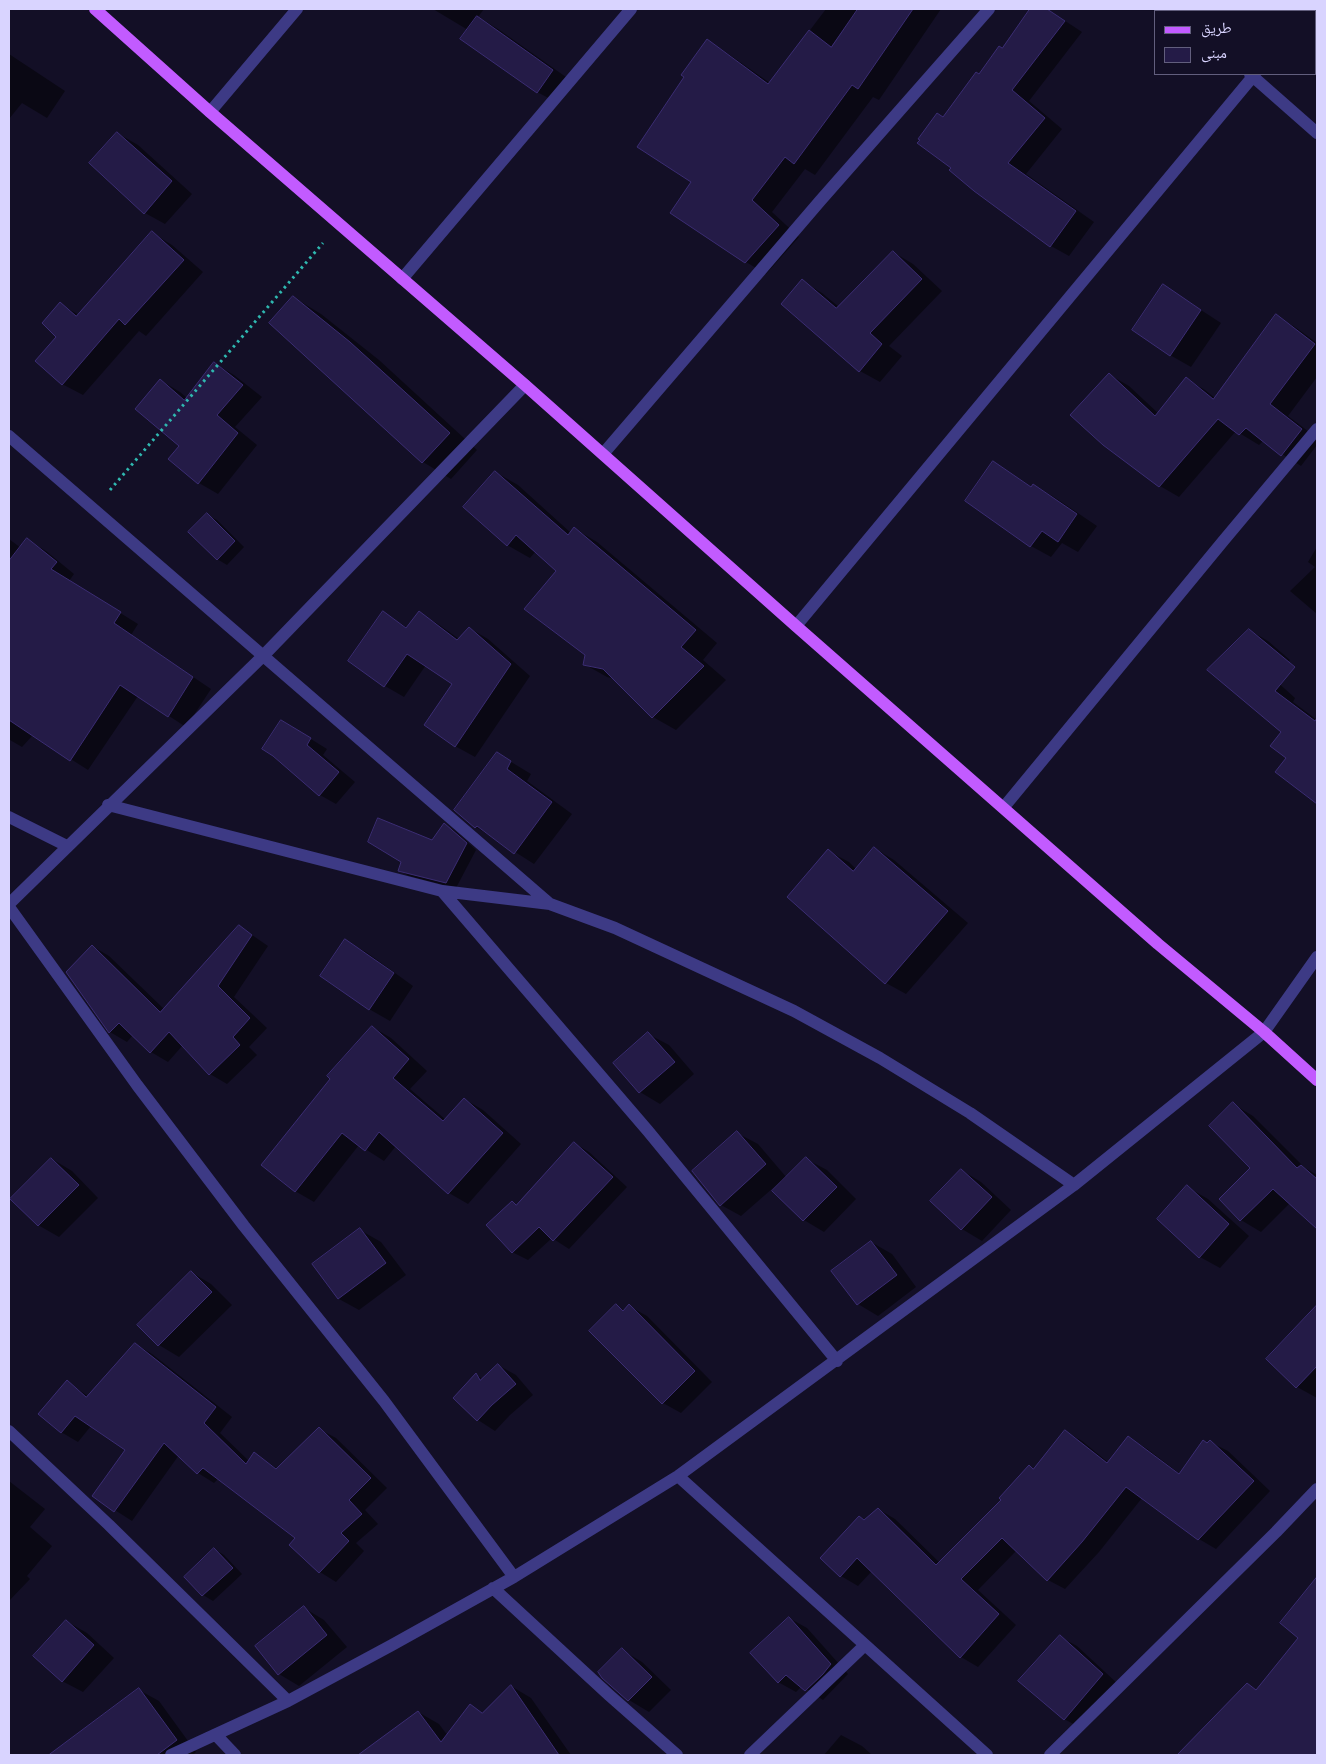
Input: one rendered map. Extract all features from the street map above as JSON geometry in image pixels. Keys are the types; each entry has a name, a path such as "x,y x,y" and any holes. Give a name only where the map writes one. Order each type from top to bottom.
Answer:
{"main road":[{"path":"95,9 210,112 525,384 796,626 1158,944 1264,1032 1317,1080"}],"street":[{"path":"210,112 297,9"},
{"path":"402,279 631,9"},
{"path":"603,454 989,9"},
{"path":"796,626 1253,75 1317,133"},
{"path":"514,1577 384,1401 244,1226 136,1085 9,906 108,805 264,655 525,384"},
{"path":"1004,807 1317,429"},
{"path":"9,436 550,904"},
{"path":"108,805 442,890 550,904 615,928 794,1011 880,1058 970,1113 1074,1185"},
{"path":"9,817 67,846"},
{"path":"442,890 648,1131 837,1361"},
{"path":"171,1755 288,1701 392,1646 514,1577 678,1476 1074,1185 1264,1032 1317,957"},
{"path":"9,1431 109,1525 288,1701"},
{"path":"678,1476 987,1755"},
{"path":"1050,1755 1269,1539 1317,1489"},
{"path":"493,1588 677,1755"},
{"path":"750,1755 865,1645"},
{"path":"216,1734 235,1755"}],"path":[{"path":"93,509 339,224"}],"building":[{"path":"858,9 913,9 858,89 852,85 794,164 785,157 752,200 779,225 745,263 670,213 691,182 637,147 684,77 681,75 707,39 768,84 809,30 831,47"},
{"path":"1030,9 1047,9 1065,21 1012,90 1045,118 1008,163 1076,211 1050,247 974,191 949,170 951,168 917,143 937,113 943,117 976,72 979,74 999,46 1002,48"},
{"path":"477,16 553,70 537,93 460,39"},
{"path":"117,132 172,181 144,214 89,163"},
{"path":"152,231 184,260 125,325 119,319 62,385 35,361 56,337 42,323 60,302 76,316"},
{"path":"893,251 922,279 870,333 882,344 859,372 781,304 802,279 836,308"},
{"path":"1163,284 1201,310 1170,356 1132,330"},
{"path":"293,296 350,342 450,433 422,463 269,323"},
{"path":"1276,314 1315,344 1270,404 1302,429 1281,456 1246,428 1239,435 1218,419 1159,487 1103,445 1070,415 1109,373 1155,416 1186,377 1213,399"},
{"path":"214,362 243,385 217,415 238,433 198,484 168,459 179,446 135,409 160,379 184,400"},
{"path":"993,461 1031,487 1033,484 1077,514 1058,542 1042,531 1030,547 965,501"},
{"path":"495,471 568,535 574,527 696,630 681,647 704,666 652,718 603,669 583,665 585,655 524,609 556,571 516,535 507,546 463,507"},
{"path":"207,513 235,541 217,560 188,532"},
{"path":"27,538 57,562 51,569 121,612 114,623 193,677 168,717 120,685 70,761 9,720 9,561"},
{"path":"383,611 406,628 419,611 457,640 469,627 511,664 455,747 424,725 452,684 407,654 384,687 348,661"},
{"path":"1249,629 1295,667 1275,691 1315,721 1317,718 1317,804 1275,772 1286,758 1270,746 1281,732 1207,670"},
{"path":"281,720 311,738 307,745 339,772 319,796 273,756 262,749"},
{"path":"497,752 511,761 507,769 552,802 514,854 477,826 475,828 454,810"},
{"path":"378,818 432,840 444,823 467,843 446,883 398,871 401,862 368,842"},
{"path":"874,847 948,911 885,984 787,897 828,849 853,871"},
{"path":"239,925 252,935 218,986 250,1018 233,1037 240,1045 209,1075 169,1032 150,1053 119,1023 109,1033 66,972 92,945 160,1012"},
{"path":"345,939 394,973 369,1010 320,976"},
{"path":"372,1026 409,1059 393,1078 443,1121 464,1098 503,1133 448,1194 379,1132 365,1151 342,1133 295,1192 261,1165 330,1079 327,1076"},
{"path":"648,1032 675,1062 639,1093 613,1063"},
{"path":"1233,1102 1297,1168 1301,1165 1317,1179 1317,1229 1273,1189 1240,1221 1219,1199 1250,1168 1209,1126"},
{"path":"737,1131 766,1164 720,1206 692,1171"},
{"path":"574,1142 613,1177 553,1241 539,1227 512,1253 486,1225 512,1201 516,1205"},
{"path":"806,1157 837,1187 803,1221 772,1191"},
{"path":"51,1158 79,1185 38,1226 10,1199"},
{"path":"961,1169 992,1197 961,1230 930,1201"},
{"path":"1187,1185 1229,1224 1199,1258 1157,1219"},
{"path":"360,1228 386,1263 338,1299 312,1264"},
{"path":"871,1241 897,1275 857,1305 831,1271"},
{"path":"191,1271 212,1292 158,1346 137,1325"},
{"path":"616,1304 623,1311 629,1304 695,1371 662,1404 589,1331"},
{"path":"1317,1305 1317,1366 1296,1388 1266,1359"},
{"path":"135,1343 216,1407 204,1423 246,1464 254,1452 276,1469 319,1427 371,1478 349,1500 362,1514 341,1533 349,1541 319,1573 289,1545 295,1538 203,1468 197,1474 164,1443 114,1512 92,1496 125,1450 75,1416 61,1433 38,1414 67,1380 86,1397"},
{"path":"498,1364 516,1384 477,1421 453,1398 476,1373 480,1380"},
{"path":"1065,1430 1107,1463 1128,1436 1179,1474 1203,1440 1207,1443 1210,1440 1254,1481 1198,1540 1126,1487 1082,1542 1047,1581 1002,1538 961,1579 999,1614 960,1658 857,1558 840,1577 820,1558 859,1516 864,1520 878,1508 936,1565 1001,1500 999,1498 1029,1465 1033,1469"},
{"path":"214,1548 233,1568 202,1596 184,1577"},
{"path":"1317,1577 1317,1755 1177,1755 1247,1683 1256,1690 1298,1638 1280,1623"},
{"path":"304,1606 327,1635 278,1675 255,1646"},
{"path":"789,1617 831,1664 805,1691 786,1675 778,1683 750,1653"},
{"path":"66,1620 94,1645 62,1682 33,1656"},
{"path":"1060,1635 1103,1674 1064,1720 1018,1681"},
{"path":"622,1648 652,1677 628,1701 602,1678 598,1672"},
{"path":"511,1685 559,1755 358,1755 418,1711 441,1742 470,1704 482,1713"},
{"path":"139,1688 177,1740 157,1755 49,1755"}]}
